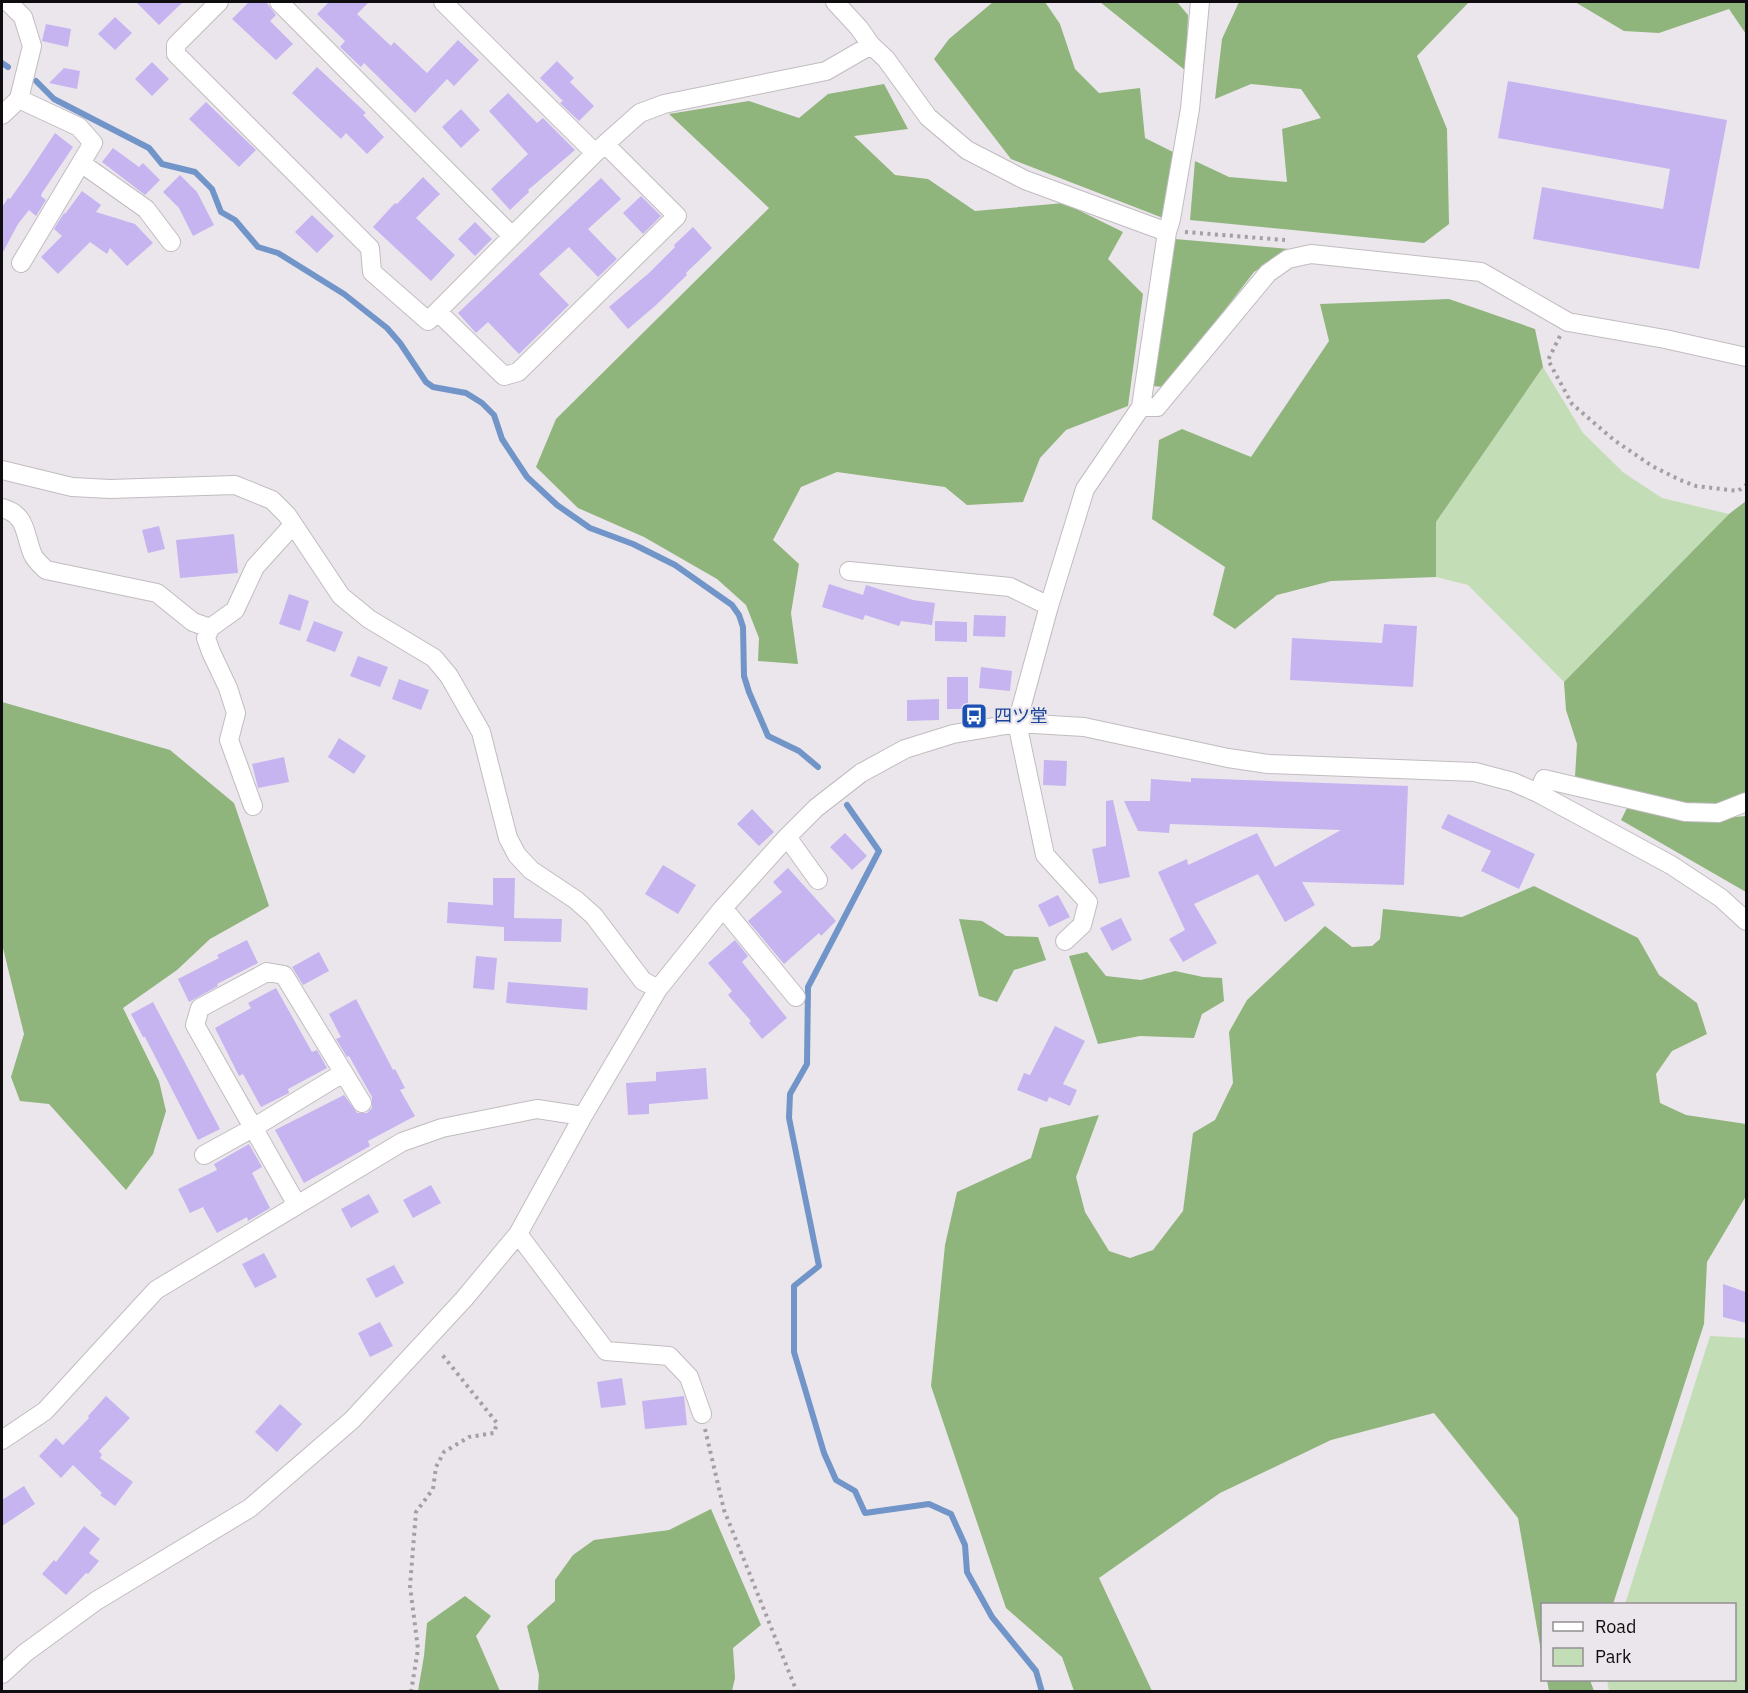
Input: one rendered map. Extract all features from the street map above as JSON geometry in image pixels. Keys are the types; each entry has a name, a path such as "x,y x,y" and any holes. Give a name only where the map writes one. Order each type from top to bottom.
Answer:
{"street":[{"path":"2,115 19,99 32,46 23,16 8,2"},
{"path":"219,2 176,45 176,54 370,249 372,272 428,321 640,112 664,104 826,71 871,45"},
{"path":"279,2 512,236"},
{"path":"438,312 504,376 518,372 677,216 600,149 443,2"},
{"path":"835,2 871,45 886,59 928,117 967,150 1025,180 1167,232"},
{"path":"1065,941 1082,925 1088,902 1045,855 1017,723 1049,606 1085,489 1141,407 1167,232 1190,109 1200,2"},
{"path":"19,99 80,127 93,143 21,263"},
{"path":"81,163 146,209 171,242"},
{"path":"1141,407 1157,407 1268,273 1288,259 1311,254 1481,272 1568,322 1665,339 1746,357"},
{"path":"2,470 81,488 235,484 272,500 287,515 341,596 369,619 434,658 449,676 481,732 508,838 517,855 531,870 576,900 594,916 643,981 658,989"},
{"path":"2,508 20,519 28,533 33,556 46,570 157,593 193,622 210,628"},
{"path":"253,806 229,740 236,713 228,688 210,652 206,638 210,628 235,610 255,567 294,525"},
{"path":"849,570 1010,587 1049,606"},
{"path":"2,1674 25,1653 96,1601 250,1508 352,1420 464,1299 518,1234 583,1116 658,989 723,908 816,808 861,773 905,749 953,734 1017,723 1084,728 1268,764 1475,772 1513,782 1538,793 1671,865 1721,898 1746,921"},
{"path":"1538,793 1544,779 1685,812 1718,813 1746,802"},
{"path":"787,837 818,880"},
{"path":"723,908 796,997"},
{"path":"297,1205 195,1025 200,1008 267,972 284,975 362,1103"},
{"path":"204,1155 343,1073"},
{"path":"2,1440 45,1411 156,1290 402,1142 442,1128 537,1109 583,1116"},
{"path":"518,1234 606,1351 669,1356 689,1377 702,1414"}],"path":[{"path":"1167,232 1286,240"},
{"path":"1568,322 1548,360 1572,404 1614,440 1652,466 1680,480 1696,486 1738,491 1746,484"},
{"path":"411,1692 418,1649 410,1586 417,1512 433,1489 436,1467 444,1452 469,1437 494,1433 497,1424 428,1338"},
{"path":"702,1414 724,1510 797,1692"}],"green space":[{"path":"993,2 1045,2 1060,24 1075,69 1099,93 1140,88 1145,138 1173,152 1163,218 1011,159 934,59 949,39"},
{"path":"1100,2 1177,2 1188,15 1186,71"},
{"path":"1239,2 1469,2 1417,56 1447,129 1449,224 1424,243 1190,220 1195,161 1229,177 1287,182 1282,129 1321,118 1301,89 1251,84 1215,99 1222,39"},
{"path":"1575,2 1746,2 1746,34 1729,9 1659,33 1624,31"},
{"path":"884,84 908,129 854,136 895,175 928,179 975,211 1064,203 1123,232 1108,259 1143,294 1128,406 1066,430 1040,458 1023,502 967,505 945,487 837,472 801,487 773,540 799,564 791,613 798,664 758,661 759,638 746,605 717,579 644,537 578,508 536,467 556,419 769,208 669,114 749,101 799,118 828,94"},
{"path":"1175,239 1289,249 1254,272 1165,387 1152,386"},
{"path":"1449,299 1535,329 1543,367 1436,522 1436,577 1331,581 1277,595 1235,629 1213,615 1225,567 1152,519 1159,440 1182,429 1251,457 1329,341 1320,304"},
{"path":"1543,367 1583,433 1624,473 1662,498 1729,514 1564,682 1468,585 1436,577 1436,522"},
{"path":"1746,501 1746,793 1722,808 1682,806 1575,777 1577,744 1566,710 1564,682 1729,514"},
{"path":"2,702 170,750 234,803 269,906 210,939 177,970 123,1008 159,1081 166,1111 153,1154 126,1190 49,1104 20,1101 11,1077 24,1034 2,944"},
{"path":"1628,806 1700,820 1746,816 1746,892 1621,820"},
{"path":"1534,886 1638,938 1659,975 1697,1003 1707,1034 1672,1051 1656,1074 1660,1103 1686,1115 1746,1124 1746,1196 1707,1262 1704,1324 1613,1603 1541,1603 1541,1651 1518,1518 1434,1413 1331,1440 1220,1493 1099,1578 1152,1691 1074,1691 1062,1657 1006,1608 931,1386 945,1245 957,1192 1031,1158 1040,1128 1099,1115 1076,1177 1085,1212 1109,1251 1130,1258 1153,1250 1183,1211 1193,1133 1215,1120 1233,1083 1229,1032 1247,1000 1325,926 1352,947 1372,946 1380,939 1383,909 1462,917"},
{"path":"959,919 982,921 1006,936 1038,937 1046,960 1014,970 997,1002 979,996"},
{"path":"1087,952 1106,976 1141,980 1175,971 1203,977 1222,978 1224,1001 1202,1014 1194,1038 1140,1036 1098,1044 1069,956"},
{"path":"1710,1336 1746,1338 1746,1691 1609,1691 1607,1681 1736,1681 1736,1603 1625,1603"},
{"path":"711,1509 761,1625 733,1648 735,1678 732,1691 538,1691 539,1675 527,1626 555,1601 555,1580 573,1555 594,1540 669,1530"},
{"path":"465,1596 491,1616 476,1636 500,1691 418,1691 427,1623"},
{"path":"1547,1681 1590,1681 1594,1691 1549,1691"}],"building":[{"path":"136,2 183,2 159,25"},
{"path":"249,2 266,2 276,15 270,21 293,44 276,60 232,19"},
{"path":"329,2 369,2 357,14 391,46 394,42 427,73 458,40 479,60 454,86 447,79 415,113 364,63 361,67 340,47 345,41 317,14"},
{"path":"115,17 132,33 115,50 98,34"},
{"path":"46,24 71,29 68,47 42,41"},
{"path":"557,61 574,78 570,82 594,106 579,121 560,103 563,101 540,78"},
{"path":"152,62 169,79 152,96 135,79"},
{"path":"317,67 366,113 363,115 384,137 367,154 346,133 341,139 292,93"},
{"path":"64,68 80,71 77,89 49,83"},
{"path":"1508,81 1727,120 1699,269 1533,239 1542,187 1663,209 1670,169 1498,138"},
{"path":"508,93 537,123 543,118 575,150 528,190 529,192 510,210 491,189 528,154 489,111"},
{"path":"206,102 256,150 239,167 189,119"},
{"path":"461,109 480,130 461,148 442,127"},
{"path":"55,133 73,147 42,193 41,196 46,200 36,216 29,210 18,224 2,254 2,207 8,198 10,199"},
{"path":"113,148 139,167 143,163 160,180 145,195 102,162"},
{"path":"180,175 197,192 214,225 193,236 179,208 163,192"},
{"path":"423,177 440,194 416,218 455,255 431,281 373,227"},
{"path":"601,178 621,199 588,229 617,259 598,277 569,247 539,274 569,305 519,354 488,322 476,333 458,313"},
{"path":"82,191 101,205 96,212 135,224 153,243 127,266 110,248 107,254 90,242 58,274 41,257 62,236 54,229"},
{"path":"641,196 661,216 643,234 623,213"},
{"path":"312,215 334,236 317,253 295,232"},
{"path":"475,222 492,239 475,256 458,239"},
{"path":"693,227 712,248 655,306 628,329 609,307 649,273"},
{"path":"159,526 165,549 148,553 142,530"},
{"path":"234,534 238,573 180,578 176,540"},
{"path":"829,584 863,595 866,585 913,600 935,603 932,625 901,621 899,626 865,615 863,620 822,607"},
{"path":"289,594 309,601 300,631 279,624"},
{"path":"974,615 1006,616 1005,637 973,636"},
{"path":"314,621 343,632 335,652 306,641"},
{"path":"935,621 967,622 967,642 935,641"},
{"path":"1384,624 1417,626 1413,687 1290,680 1292,638 1382,643"},
{"path":"358,656 388,667 380,687 350,676"},
{"path":"981,667 1012,671 1010,691 979,688"},
{"path":"947,677 968,677 968,709 947,709"},
{"path":"399,679 429,690 421,710 392,699"},
{"path":"939,699 939,720 907,721 907,700"},
{"path":"339,738 366,756 354,774 328,757"},
{"path":"284,757 289,782 258,788 252,764"},
{"path":"1044,760 1067,761 1066,786 1043,785"},
{"path":"1191,778 1408,786 1404,885 1302,882 1315,905 1285,922 1258,874 1194,904 1217,943 1183,962 1169,939 1185,930 1158,872 1187,859 1188,865 1257,833 1275,867 1341,830 1170,824 1169,833 1138,831 1124,801 1150,801 1151,779 1191,782"},
{"path":"1113,800 1130,877 1099,884 1092,849 1106,846 1106,801"},
{"path":"752,809 774,832 759,846 737,824"},
{"path":"1448,814 1535,854 1519,889 1481,871 1491,851 1441,828"},
{"path":"845,833 867,856 852,870 830,847"},
{"path":"663,865 696,885 678,914 645,894"},
{"path":"788,868 836,921 821,936 819,933 784,964 748,921 782,892 773,882"},
{"path":"493,878 515,878 514,918 562,919 561,942 504,941 504,927 447,923 448,902 493,905"},
{"path":"1058,895 1070,917 1049,927 1038,905"},
{"path":"1121,918 1132,940 1112,951 1100,928"},
{"path":"247,940 258,963 217,984 218,986 189,1002 178,979 219,958 217,955"},
{"path":"735,940 748,956 742,962 787,1018 762,1039 749,1023 751,1021 728,995 732,991 708,963"},
{"path":"319,952 329,971 303,985 292,967"},
{"path":"476,956 497,958 494,990 473,988"},
{"path":"508,982 588,988 587,1010 506,1003"},
{"path":"276,988 312,1052 317,1050 327,1068 288,1089 289,1093 261,1107 243,1074 239,1076 215,1028 251,1008 248,1003"},
{"path":"356,999 393,1070 395,1069 405,1088 400,1090 415,1116 368,1141 370,1146 304,1183 275,1130 344,1095 357,1113 367,1113 372,1108 372,1097 349,1056 347,1057 336,1039 341,1037 329,1014"},
{"path":"153,1002 220,1129 198,1140 131,1014"},
{"path":"1055,1026 1085,1041 1063,1084 1077,1090 1070,1106 1049,1097 1047,1102 1017,1090 1024,1073 1030,1075"},
{"path":"706,1068 708,1099 649,1104 649,1114 628,1115 626,1083 656,1081 656,1072"},
{"path":"249,1144 262,1167 252,1173 270,1208 248,1221 247,1217 217,1233 203,1207 190,1213 178,1189 217,1170 214,1164"},
{"path":"431,1185 441,1203 413,1218 403,1200"},
{"path":"369,1194 379,1212 351,1228 341,1209"},
{"path":"264,1253 277,1277 255,1288 242,1264"},
{"path":"394,1265 404,1283 376,1298 366,1279"},
{"path":"1723,1284 1746,1292 1746,1323 1723,1317"},
{"path":"380,1322 393,1346 370,1357 358,1333"},
{"path":"622,1378 626,1405 601,1408 597,1382"},
{"path":"106,1396 130,1418 99,1451 102,1455 100,1458 133,1482 115,1506 100,1495 102,1493 73,1465 61,1478 39,1456 56,1438 63,1445"},
{"path":"684,1396 687,1425 645,1429 642,1401"},
{"path":"280,1404 302,1424 277,1452 255,1432"},
{"path":"24,1486 35,1504 2,1526 2,1500"},
{"path":"84,1526 100,1539 89,1553 99,1561 66,1595 42,1574 54,1560 56,1562"}],"waterway":[{"path":"2,63 8,67"},
{"path":"36,81 54,99 149,148 162,164 195,172 212,189 221,212 235,220 258,247 278,253 344,294 387,328 426,382 433,387 466,393 482,403 494,415 502,439 527,477 557,505 590,528 633,544 675,565 732,605 743,627 744,676 768,736 799,751 818,767"},
{"path":"847,805 879,851 808,987 807,1064 790,1094 789,1118 819,1266 794,1286 794,1352 824,1453 836,1480 855,1491 865,1513 929,1504 951,1514 965,1545 967,1572 992,1617 1036,1671 1042,1692"}],"place":[{"name":"四ツ堂","path":"974,716"}]}
